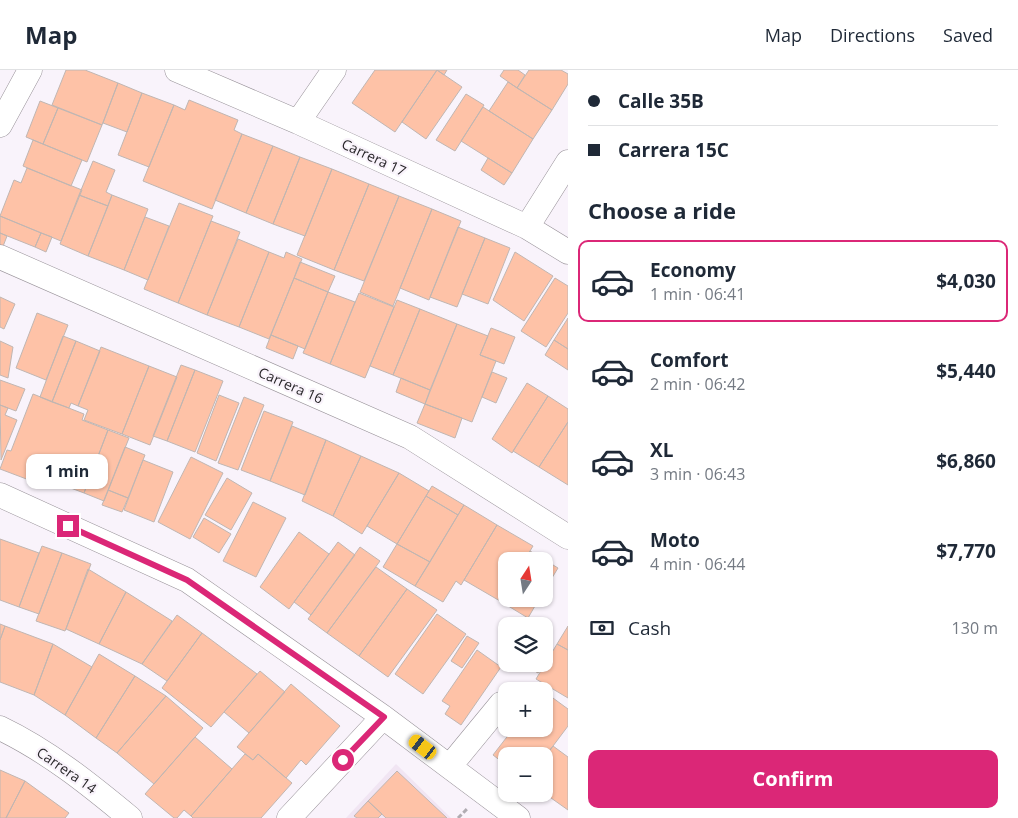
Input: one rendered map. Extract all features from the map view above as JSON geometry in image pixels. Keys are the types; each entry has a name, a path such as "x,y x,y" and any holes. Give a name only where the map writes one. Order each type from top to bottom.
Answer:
{"street":[{"path":"0,125 30,70"},
{"name":"Carrera 17","path":"177,70 298,122 528,227 568,252"},
{"path":"298,122 334,70"},
{"path":"528,227 568,162"},
{"name":"Carrera 16","path":"0,257 410,437 568,537"},
{"path":"0,495 187,580 384,717 518,818"},
{"path":"450,766 498,708"},
{"path":"289,818 384,717"},
{"name":"Carrera 14","path":"0,728 24,740 83,779 130,818"}],"shaded area":[{"path":"396,764 451,818 346,818"}],"building":[{"path":"66,70 85,70 118,83 102,125 52,105"},
{"path":"375,70 437,70 395,132 352,103"},
{"path":"437,70 462,87 426,139 402,122"},
{"path":"437,70 447,70 444,75"},
{"path":"504,70 518,70 525,75 517,88 500,76"},
{"path":"529,70 561,70 568,74 568,84 552,110 517,88"},
{"path":"508,82 552,110 533,139 489,111"},
{"path":"118,83 142,93 127,132 103,123"},
{"path":"142,93 174,105 149,167 118,155"},
{"path":"466,94 484,105 455,151 436,140"},
{"path":"189,100 238,120 234,130 242,134 212,209 143,181 174,105 185,110"},
{"path":"40,101 58,108 43,144 26,137"},
{"path":"483,107 533,139 512,173 461,141"},
{"path":"58,108 102,125 87,162 43,144"},
{"path":"242,134 273,146 246,213 215,200"},
{"path":"33,140 82,160 71,186 23,166"},
{"path":"273,146 300,157 273,224 246,213"},
{"path":"300,157 332,169 305,236 273,224"},
{"path":"488,158 512,173 504,185 481,170"},
{"path":"93,161 115,170 106,192 112,195 108,206 79,195"},
{"path":"27,168 82,190 61,241 0,216 14,180 21,183"},
{"path":"332,169 369,184 334,270 297,255"},
{"path":"369,184 399,196 364,281 334,270"},
{"path":"79,195 108,206 88,256 60,244"},
{"path":"112,195 148,209 124,270 88,256"},
{"path":"399,196 432,209 393,306 360,292"},
{"path":"179,203 213,216 178,303 144,289"},
{"path":"432,209 461,221 429,300 400,288"},
{"path":"0,216 41,233 35,247 0,233"},
{"path":"145,217 169,226 148,280 124,270"},
{"path":"211,221 240,232 207,315 178,303"},
{"path":"458,227 485,238 457,307 430,297"},
{"path":"0,233 7,236 2,249 0,249"},
{"path":"41,233 52,237 46,252 35,247"},
{"path":"485,238 510,248 488,304 462,294"},
{"path":"238,239 269,252 239,327 207,315"},
{"path":"269,252 284,258 286,252 302,259 269,339 239,327"},
{"path":"515,252 553,276 524,321 493,300"},
{"path":"300,262 335,276 328,292 294,278"},
{"path":"294,278 328,292 305,349 271,335"},
{"path":"555,278 568,286 568,313 546,347 521,331"},
{"path":"328,292 355,302 330,364 303,353"},
{"path":"359,293 394,307 365,378 330,364"},
{"path":"0,297 15,304 4,329 0,327"},
{"path":"397,300 420,309 393,375 370,366"},
{"path":"420,309 457,324 430,390 393,375"},
{"path":"37,313 68,325 46,380 16,368"},
{"path":"568,318 568,349 554,340"},
{"path":"457,324 488,336 480,355 496,361 472,422 425,404"},
{"path":"491,328 515,337 504,364 480,355"},
{"path":"271,335 298,346 293,359 266,348"},
{"path":"63,336 76,341 52,402 40,397"},
{"path":"554,340 568,349 568,370 545,355"},
{"path":"0,341 13,347 8,378 0,375"},
{"path":"76,341 100,351 78,406 71,403 69,408 52,402"},
{"path":"101,347 149,366 122,434 84,420 88,410 78,406"},
{"path":"181,365 195,370 167,441 153,436"},
{"path":"149,366 177,377 150,445 122,434"},
{"path":"195,370 223,381 195,452 167,441"},
{"path":"492,372 507,378 496,403 482,397"},
{"path":"401,378 430,390 425,404 396,392"},
{"path":"0,380 25,389 16,411 0,405"},
{"path":"527,383 548,396 512,453 492,439"},
{"path":"33,394 84,414 82,420 108,430 84,493 39,476 37,483 0,469 7,450 11,451"},
{"path":"219,395 239,403 216,461 197,453"},
{"path":"548,396 568,409 568,422 539,467 513,451"},
{"path":"244,397 264,405 238,470 218,463"},
{"path":"425,404 462,418 455,438 417,423"},
{"path":"0,405 8,408 5,415 17,420 1,460"},
{"path":"264,411 293,422 270,481 241,470"},
{"path":"568,422 568,485 539,467"},
{"path":"292,426 326,440 305,495 270,481"},
{"path":"108,430 129,438 104,501 84,493"},
{"path":"326,440 361,456 333,516 302,501"},
{"path":"125,447 145,455 128,498 108,490"},
{"path":"361,456 399,473 362,534 333,516"},
{"path":"191,457 223,473 190,539 158,522"},
{"path":"143,460 173,472 154,522 124,510"},
{"path":"399,473 429,491 397,544 367,526"},
{"path":"227,478 252,493 231,530 205,515"},
{"path":"432,486 464,505 458,515 426,496"},
{"path":"108,490 128,498 122,512 102,505"},
{"path":"426,496 458,515 430,562 397,544"},
{"path":"253,502 286,518 256,577 223,561"},
{"path":"464,505 497,525 461,585 456,581 443,602 415,586"},
{"path":"204,518 231,534 219,553 193,537"},
{"path":"497,525 533,546 529,552 498,552 498,600 464,580"},
{"path":"299,532 329,554 289,609 260,587"},
{"path":"0,539 39,553 19,607 0,600"},
{"path":"338,542 355,555 311,615 294,602"},
{"path":"397,544 430,562 415,586 383,567"},
{"path":"42,546 62,553 39,614 19,607"},
{"path":"360,547 380,561 327,633 308,619"},
{"path":"62,553 91,564 65,631 36,621"},
{"path":"553,565 558,568 553,576"},
{"path":"376,567 407,589 359,656 327,633"},
{"path":"88,569 126,592 99,644 66,629"},
{"path":"407,589 437,610 388,677 359,656"},
{"path":"126,592 172,621 142,664 99,644"},
{"path":"512,608 534,608 529,617"},
{"path":"437,614 466,634 423,694 395,674"},
{"path":"177,615 202,633 167,681 142,664"},
{"path":"0,624 5,626 0,640"},
{"path":"5,626 53,644 34,695 0,682 0,640"},
{"path":"568,626 568,650 557,644"},
{"path":"202,633 257,674 211,727 162,688"},
{"path":"467,636 479,643 462,668 451,661"},
{"path":"53,644 92,667 65,715 34,695"},
{"path":"557,644 568,650 568,698 553,689 553,682 541,682 536,679 540,672 553,672 553,651"},
{"path":"477,650 498,665 498,671 461,725 445,714 450,706 442,701"},
{"path":"99,654 135,676 96,738 65,715"},
{"path":"260,671 285,692 249,733 224,712"},
{"path":"135,676 166,696 117,753 96,738"},
{"path":"291,684 340,726 306,765 301,760 286,778 258,754 253,760 237,747"},
{"path":"166,696 203,728 154,784 117,753"},
{"path":"553,698 568,709 568,726 552,747 499,747 507,737 553,737"},
{"path":"195,737 232,769 191,816 184,810 177,818 174,818 145,794"},
{"path":"552,747 568,757 568,810 553,799"},
{"path":"498,748 498,759 493,755"},
{"path":"245,754 253,760 258,754 292,783 261,818 193,818 191,816"},
{"path":"0,770 25,781 6,818 0,818"},
{"path":"397,771 447,818 386,818 368,801"},
{"path":"25,781 69,813 65,818 6,818"},
{"path":"368,801 382,814 378,818 357,818 354,816"}],"route":[{"path":"68,526 187,580 384,717 343,760"}]}
